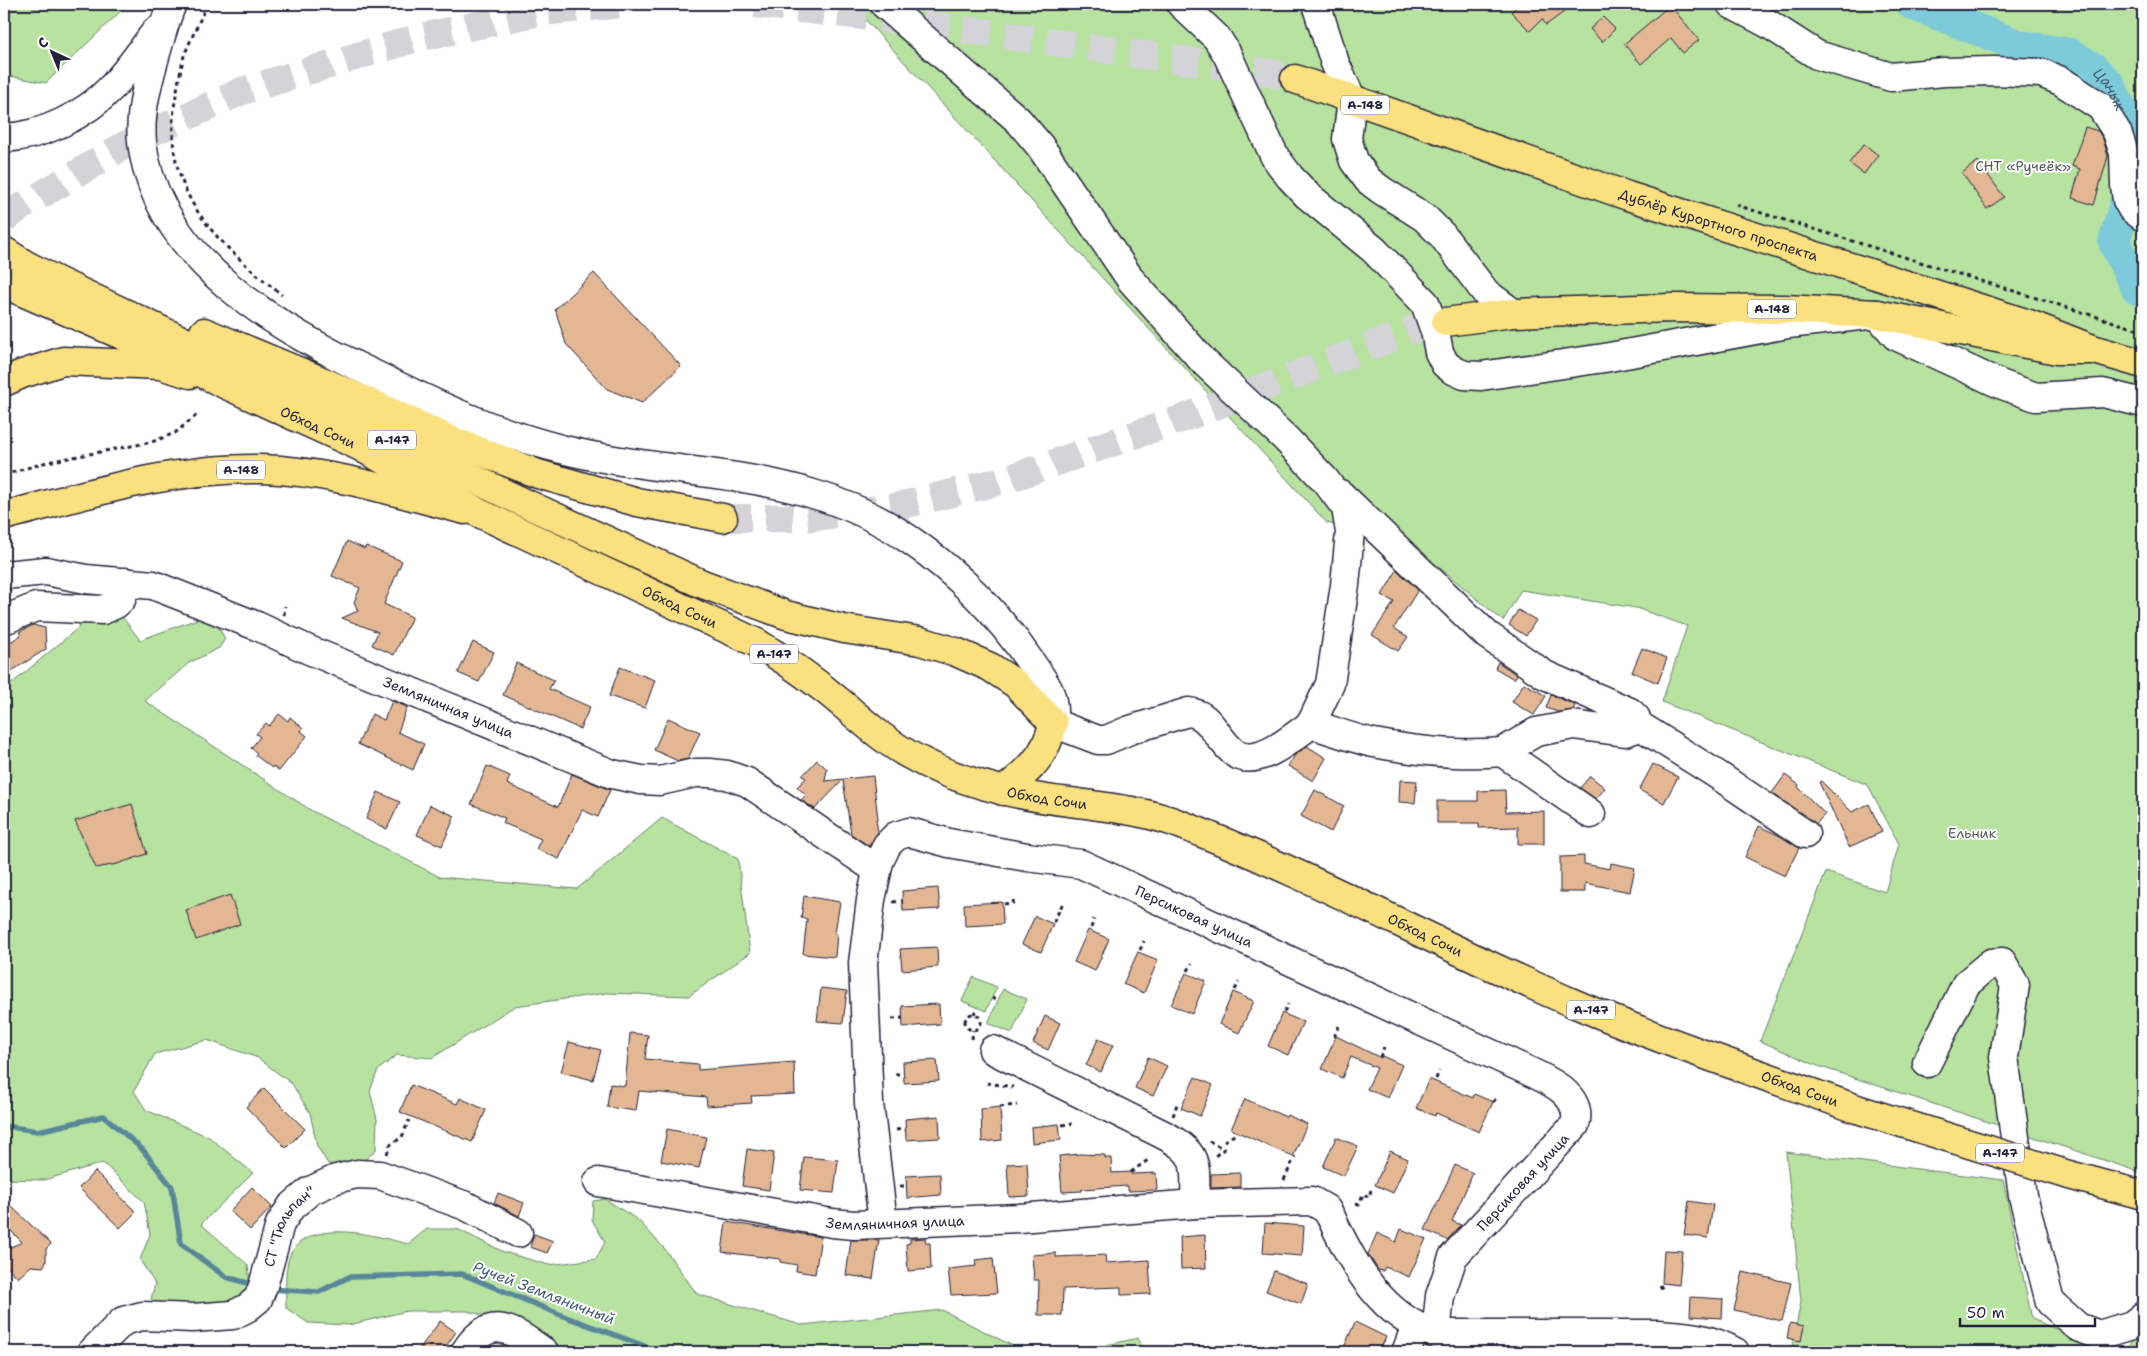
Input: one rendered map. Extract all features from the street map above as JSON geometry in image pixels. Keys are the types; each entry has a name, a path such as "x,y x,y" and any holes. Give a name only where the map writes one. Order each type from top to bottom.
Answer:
{"main road":[{"name":"Дублёр Курортного проспекта","path":"1294,79 1628,196 1778,242 2029,324 2095,350 2143,364"},
{"name":"А-147","path":"4,250 26,266 527,504 700,583 786,615 844,629 920,641 956,652 990,667 1016,684 1052,723"},
{"name":"А-147","path":"4,250 30,256 324,382 453,441 538,474 637,502 722,518"},
{"name":"Обход Сочи","path":"4,284 156,350 220,382 359,446 479,513 757,644 786,660 888,742 920,761 948,773 1003,791 1122,808 1180,824 1333,890 1574,1003 1711,1056 1857,1109 2060,1172 2143,1195"},
{"name":"А-148","path":"1457,320 1513,313 1672,308 1785,309 1877,314 2057,350 2095,350"},
{"name":"А-147","path":"4,382 22,374 63,361 160,365 220,382"},
{"name":"А-148","path":"4,516 134,482 177,474 260,469 338,478 479,513"},
{"path":"1003,791 1026,774 1036,763 1050,738 1052,723"}],"street":[{"path":"884,4 1018,120 1040,146 1131,280 1203,362 1286,439 1325,480 1488,634 1545,675 1630,712 1636,718 1637,724 1634,729 1624,732 1573,726 1536,732 1502,752 1477,755 1373,743 1311,724"},
{"path":"1181,4 1217,38 1227,54 1275,157 1290,177 1307,195 1374,250 1417,294 1430,314 1439,352 1445,364 1458,372 1481,376 1604,358 1788,324 1877,314 1896,336 2000,384 2036,397 2103,393 2143,403"},
{"path":"1316,4 1335,63 1352,100 1347,140 1354,161 1368,180 1425,218 1442,235 1489,296 1513,313"},
{"path":"1731,4 1767,22 1817,55 1892,77 1944,72 1995,71 2041,73 2061,81 2101,107 2117,132 2124,153 2127,200 2132,209 2143,217"},
{"path":"169,10 146,94 142,140 145,160 161,204 177,229 193,252 235,293 258,311 309,343 432,403 521,438 600,457 720,474 784,487 811,493 864,514 910,540 931,556 997,616 1019,644 1050,692 1053,708 1052,723 1098,740 1106,740 1130,730 1188,712 1196,713 1207,721 1234,753 1246,757 1260,756 1276,749 1311,724 1330,684 1345,585 1350,532 1346,508 1325,480"},
{"path":"4,138 31,134 50,128 95,102 113,87 169,10"},
{"path":"1457,320 1477,300 1478,284"},
{"name":"Земляничная улица","path":"4,575 46,571 86,579 153,585 612,774 641,780 660,780 710,773 727,775 747,782 877,870"},
{"path":"4,620 36,607 103,610 110,608 122,598 125,582"},
{"path":"1637,724 1805,834"},
{"path":"1502,752 1591,814"},
{"name":"Персиковая улица","path":"883,1223 881,1186 869,1103 863,963 866,932 877,870 887,845 896,836 909,832 949,843 1027,858 1081,864 1511,1063 1558,1087 1569,1096 1575,1107 1577,1117 1575,1125 1453,1257 1426,1330"},
{"path":"1927,1064 1966,984 1992,963 2002,962 2015,985 2004,1057 2023,1196 2050,1302 2078,1327 2099,1334 2132,1325 2143,1316"},
{"path":"992,1050 1170,1138 1187,1149 1193,1158 1195,1166 1195,1204"},
{"name":"СТ \"Тюльпан\"","path":"92,1352 123,1322 142,1316 193,1318 233,1315 247,1308 258,1299 280,1224 291,1207 310,1191 336,1179 356,1174 380,1175 466,1206 518,1233"},
{"name":"Земляничная улица","path":"598,1182 832,1224 1018,1218 1195,1204 1312,1201 1320,1205 1331,1217 1357,1268 1366,1281 1394,1311 1426,1330"},
{"path":"465,1352 483,1332 491,1328 501,1328 530,1342 544,1352"},
{"path":"1406,1352 1426,1330 1626,1344 1659,1334 1693,1336 1712,1340 1735,1352"}],"path":[{"path":"207,4 184,58 173,111 172,143 178,173 190,203 219,240 282,296"},
{"path":"1727,202 2143,331"},
{"path":"4,475 47,462 152,442 175,433 198,414"},
{"path":"894,894 893,902 902,901"},
{"path":"1004,904 1012,903 1014,897"},
{"path":"1053,921 1062,904 1064,905"},
{"path":"1091,928 1094,919"},
{"path":"1140,950 1144,941"},
{"path":"1188,971 1192,962"},
{"path":"1235,990 1239,982"},
{"path":"992,998 998,1001"},
{"path":"1284,1012 1288,1004"},
{"path":"974,1014 980,1017 982,1022 980,1027 974,1030 967,1027 965,1021 969,1015 974,1014 977,1007"},
{"path":"892,1019 903,1018"},
{"path":"1334,1037 1339,1026"},
{"path":"1380,1057 1384,1047"},
{"path":"1436,1078 1439,1070"},
{"path":"895,1074 904,1074"},
{"path":"1493,1102 1498,1096"},
{"path":"1172,1116 1177,1104 1179,1105"},
{"path":"1000,1107 1017,1106"},
{"path":"390,1146 402,1137 409,1120"},
{"path":"1062,1125 1072,1124"},
{"path":"896,1130 905,1129"},
{"path":"1224,1141 1236,1134"},
{"path":"1282,1182 1295,1156"},
{"path":"1131,1172 1148,1160"},
{"path":"1356,1203 1359,1204 1364,1194 1369,1197 1371,1190"},
{"path":"1660,1285 1664,1292"}],"green space":[{"path":"4,4 125,4 123,9 46,83 4,75"},
{"path":"851,4 2143,4 2143,1173 1818,1066 1760,1041 1826,872 1885,892 1899,844 1868,785 1662,702 1687,626 1636,608 1521,590 1503,621 1414,546 1327,523"},
{"path":"110,601 140,640 208,615 217,624 225,639 219,648 189,663 145,701 312,811 440,877 577,889 662,818 738,859 750,953 689,996 607,993 515,1006 432,1058 397,1055 378,1070 370,1091 377,1119 376,1150 358,1166 328,1164 317,1146 310,1113 292,1084 258,1058 207,1040 155,1054 134,1091 146,1110 209,1137 253,1173 201,1224 248,1265 250,1285 236,1299 218,1308 162,1307 151,1299 155,1284 140,1260 150,1234 144,1202 103,1163 44,1180 4,1179 4,690"},
{"path":"973,977 997,987 986,1011 962,1001"},
{"path":"1003,989 1027,999 1012,1033 988,1023"},
{"path":"1786,1152 2003,1180 2032,1319 2111,1352 1791,1352 1801,1301"},
{"path":"605,1199 638,1220 664,1248 697,1294 801,1325 942,1310 1025,1352 568,1352 531,1328 467,1311 407,1311 349,1325 308,1323 286,1308 286,1277 290,1254 305,1239 318,1234 348,1232 408,1244 427,1229 457,1229 504,1252 549,1265 596,1259 605,1242 592,1220 593,1201"},
{"path":"2143,1329 2143,1352 2122,1352"},
{"path":"1138,1338 1145,1352 1075,1352"}],"building":[{"path":"1520,4 1575,4 1546,25 1542,19 1530,31 1511,12"},
{"path":"1670,5 1699,40 1683,53 1671,38 1641,64 1624,44"},
{"path":"1603,17 1615,29 1602,42 1590,29"},
{"path":"2085,127 2098,131 2103,139 2108,156 2094,205 2072,198 2080,169 2072,166"},
{"path":"1864,144 1878,155 1864,174 1849,163"},
{"path":"1978,161 2004,197 1987,209 1962,173"},
{"path":"594,273 681,366 642,403 607,389 566,344 555,309"},
{"path":"347,541 365,549 366,546 402,561 384,604 412,617 394,655 372,645 378,632 342,618 358,611 354,602 360,588 332,576"},
{"path":"1397,570 1418,590 1394,628 1408,637 1398,651 1372,635 1394,602 1382,595"},
{"path":"1518,610 1536,620 1526,636 1509,625"},
{"path":"33,625 45,628 46,649 4,676 4,646 21,635 19,632"},
{"path":"473,642 494,652 479,682 458,673"},
{"path":"1642,648 1667,658 1658,683 1632,672"},
{"path":"1498,662 1517,675 1514,679 1495,668"},
{"path":"516,663 554,680 549,689 590,707 580,729 503,695"},
{"path":"620,667 655,680 645,708 609,696"},
{"path":"1524,683 1546,696 1534,715 1512,702"},
{"path":"1551,695 1575,705 1573,710 1558,712 1546,708"},
{"path":"392,701 407,707 398,732 424,744 413,770 358,744 372,714 384,720"},
{"path":"279,714 288,721 290,717 303,728 301,731 307,736 279,771 255,755 257,753 251,748 260,737 256,734 266,723 269,726"},
{"path":"668,718 700,732 688,759 678,761 654,750"},
{"path":"1307,746 1326,758 1313,781 1288,766 1295,755"},
{"path":"817,760 827,769 825,781 873,776 878,832 869,846 851,834 843,780 815,809 801,800 806,795 797,787 806,778 802,776"},
{"path":"1653,764 1678,777 1664,803 1639,790"},
{"path":"487,766 510,776 507,784 558,807 572,774 610,790 598,817 582,810 559,859 536,849 541,839 503,823 505,818 471,804"},
{"path":"1785,775 1799,785 1798,787 1825,814 1816,824 1772,793"},
{"path":"1590,776 1605,788 1596,799 1580,788"},
{"path":"1400,780 1417,781 1415,803 1399,802"},
{"path":"1821,781 1852,812 1869,804 1882,832 1849,847 1819,782"},
{"path":"1315,790 1344,806 1331,832 1301,816"},
{"path":"1505,790 1506,812 1544,811 1544,844 1518,844 1518,827 1479,828 1479,823 1437,823 1437,801 1478,801 1478,791"},
{"path":"378,792 400,802 387,829 366,819"},
{"path":"132,804 147,854 117,864 96,868 75,821"},
{"path":"430,805 455,816 442,846 417,835"},
{"path":"1759,826 1799,848 1785,876 1745,857"},
{"path":"1584,856 1584,864 1610,869 1611,863 1635,868 1630,892 1585,883 1585,892 1560,892 1560,857"},
{"path":"938,888 940,909 903,911 902,891"},
{"path":"230,895 240,924 196,940 186,910"},
{"path":"804,896 840,902 835,933 837,934 835,957 803,954 807,919 801,918"},
{"path":"1002,902 1003,924 965,926 964,904"},
{"path":"1035,916 1053,924 1041,952 1022,944"},
{"path":"1088,930 1109,939 1095,971 1074,962"},
{"path":"937,947 938,967 902,970 900,949"},
{"path":"1138,952 1158,960 1144,993 1123,984"},
{"path":"1186,973 1206,981 1192,1014 1171,1005"},
{"path":"821,988 847,991 843,1023 817,1021"},
{"path":"1233,992 1254,1001 1239,1033 1219,1024"},
{"path":"939,1004 940,1024 903,1027 902,1006"},
{"path":"1282,1013 1303,1022 1288,1055 1268,1046"},
{"path":"1045,1016 1060,1023 1048,1050 1033,1043"},
{"path":"630,1033 648,1035 645,1059 698,1064 698,1070 794,1062 795,1094 751,1096 752,1103 707,1106 706,1097 639,1091 636,1111 607,1107 610,1084 625,1086"},
{"path":"1336,1036 1381,1058 1382,1056 1402,1065 1388,1098 1367,1089 1377,1068 1351,1057 1342,1078 1322,1069"},
{"path":"1098,1039 1113,1045 1101,1072 1086,1065"},
{"path":"569,1042 601,1050 593,1080 561,1072"},
{"path":"1148,1057 1167,1066 1153,1096 1135,1088"},
{"path":"937,1060 939,1081 904,1083 903,1062"},
{"path":"1195,1077 1213,1085 1200,1116 1181,1108"},
{"path":"1429,1079 1473,1098 1474,1094 1493,1102 1479,1132 1436,1113 1435,1116 1416,1108"},
{"path":"411,1085 457,1104 460,1098 486,1110 472,1142 400,1112"},
{"path":"264,1088 305,1129 286,1148 246,1107"},
{"path":"1245,1099 1307,1124 1293,1157 1231,1129"},
{"path":"1000,1107 1002,1140 982,1142 981,1109"},
{"path":"939,1116 940,1138 906,1140 905,1119"},
{"path":"1059,1124 1061,1140 1032,1143 1031,1127"},
{"path":"667,1129 706,1137 699,1168 661,1161"},
{"path":"1336,1137 1358,1146 1344,1176 1323,1167"},
{"path":"747,1149 774,1153 769,1190 742,1186"},
{"path":"1390,1151 1408,1159 1393,1193 1375,1185"},
{"path":"1080,1154 1105,1155 1105,1158 1111,1158 1112,1173 1156,1173 1157,1190 1128,1191 1128,1186 1062,1192 1059,1156"},
{"path":"804,1157 838,1160 834,1193 800,1190"},
{"path":"1027,1163 1029,1196 1009,1197 1007,1164"},
{"path":"1455,1165 1473,1173 1452,1221 1461,1225 1447,1240 1425,1230"},
{"path":"95,1171 136,1212 120,1228 79,1188"},
{"path":"1240,1173 1240,1187 1211,1188 1211,1174"},
{"path":"940,1174 941,1195 907,1198 906,1176"},
{"path":"252,1187 272,1207 250,1230 230,1211"},
{"path":"498,1193 524,1203 519,1216 494,1203"},
{"path":"1689,1201 1713,1205 1708,1238 1684,1235"},
{"path":"11,1206 51,1244 46,1249 46,1262 43,1267 31,1266 18,1278 4,1263 4,1250 22,1242 4,1224 4,1213"},
{"path":"726,1222 821,1237 815,1274 796,1271 797,1265 780,1262 780,1259 722,1252"},
{"path":"1265,1223 1304,1226 1302,1256 1263,1253"},
{"path":"1401,1229 1426,1239 1409,1277 1385,1267 1383,1271 1378,1270 1368,1254 1377,1233 1396,1242"},
{"path":"534,1234 553,1241 547,1253 530,1247"},
{"path":"1205,1235 1206,1268 1181,1269 1180,1237"},
{"path":"925,1238 926,1243 930,1243 931,1269 908,1271 906,1244 910,1243 910,1239"},
{"path":"851,1240 879,1240 873,1279 846,1275"},
{"path":"1664,1250 1682,1251 1679,1285 1662,1283"},
{"path":"1056,1253 1056,1257 1105,1255 1106,1263 1149,1260 1151,1294 1121,1295 1121,1287 1063,1289 1062,1315 1038,1315 1039,1280 1034,1280 1032,1255"},
{"path":"993,1258 997,1293 951,1295 948,1269 976,1266 975,1260"},
{"path":"1274,1271 1308,1284 1301,1304 1266,1291"},
{"path":"1743,1272 1791,1283 1782,1321 1734,1310"},
{"path":"1691,1297 1723,1299 1722,1318 1690,1316"},
{"path":"440,1321 456,1332 442,1352 417,1352"},
{"path":"1355,1322 1386,1337 1379,1352 1342,1352"},
{"path":"1790,1323 1804,1326 1801,1341 1787,1338"}],"waterway":[{"name":"Цанык","path":"1912,4 2020,46 2070,54 2093,68 2109,84 2134,137 2138,171 2126,201 2114,242 2137,289 2143,291"},
{"name":"Ручей Земляничный","path":"4,1126 38,1131 104,1116 142,1149 172,1187 181,1244 226,1277 255,1285"},
{"name":"Ручей Земляничный","path":"269,1289 319,1292 349,1277 462,1274 566,1317 661,1352"}],"tunnel":[{"path":"4,219 19,208 125,145 242,91 417,38 535,13 621,4"},
{"path":"755,4 888,19 1266,72 1295,79"},
{"path":"723,518 805,518 895,507 1005,480 1181,419 1425,325 1446,322"}],"park label":[{"name":"СНТ «Ручеёк»","path":"2023,166"},
{"name":"Ельник","path":"1972,833"}]}
